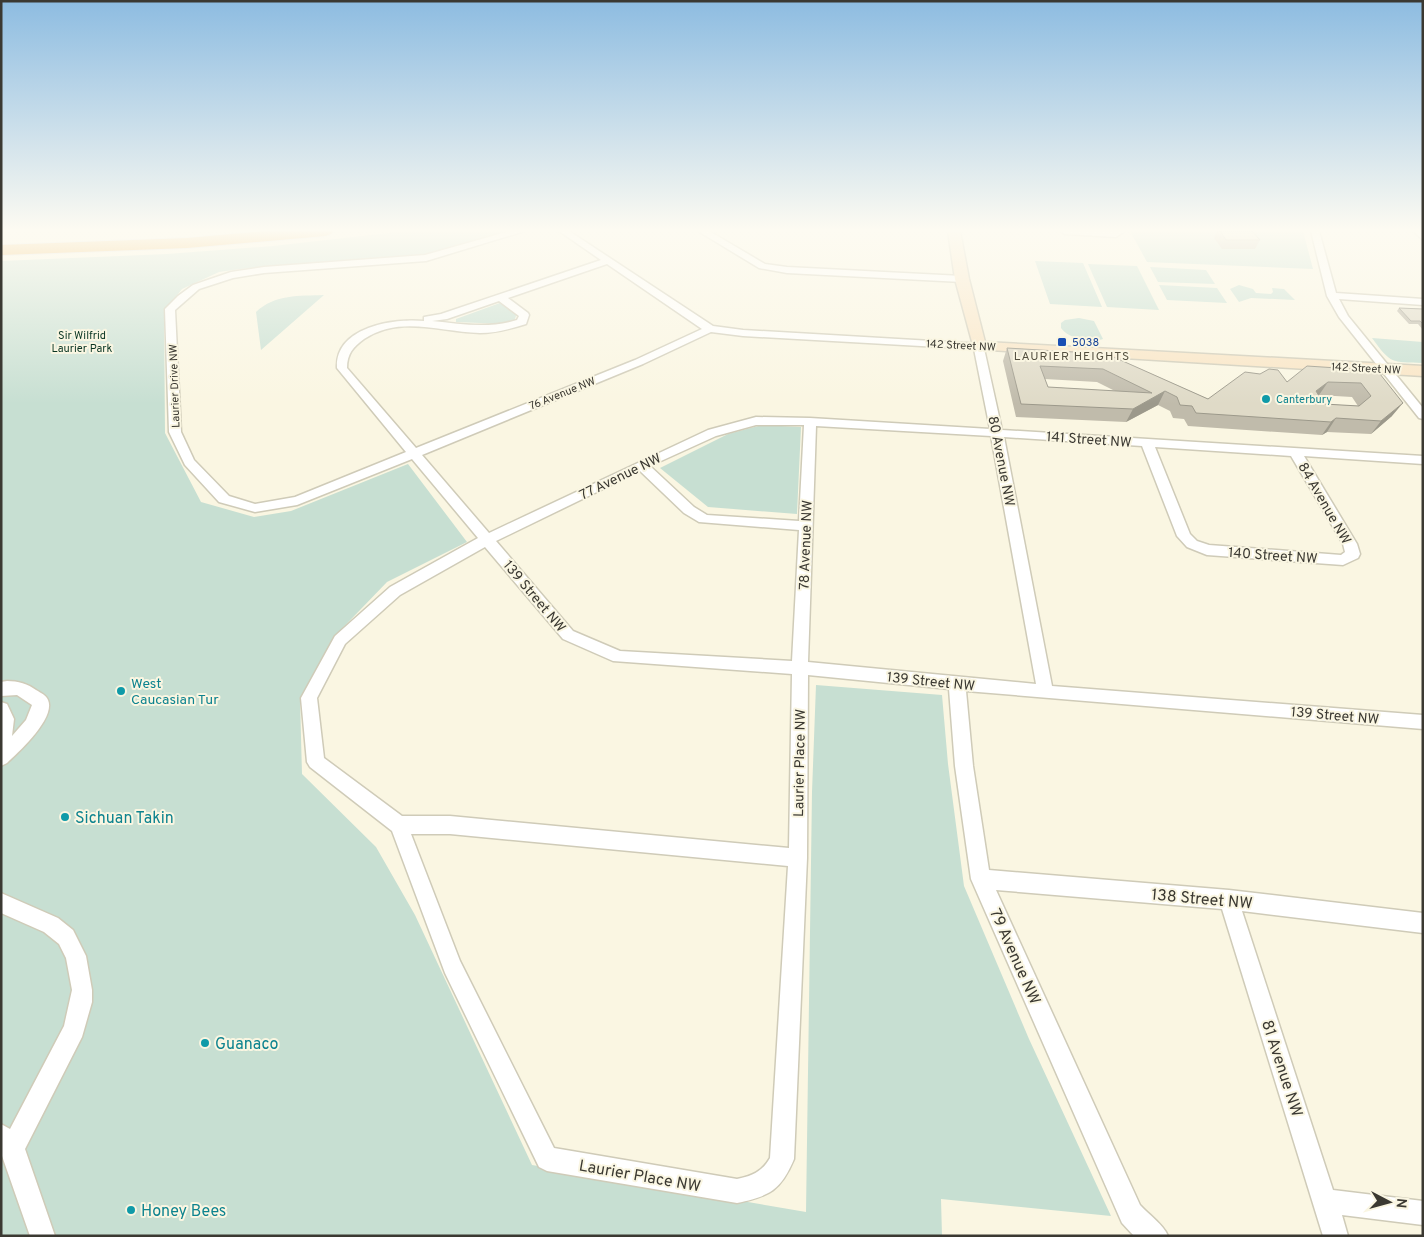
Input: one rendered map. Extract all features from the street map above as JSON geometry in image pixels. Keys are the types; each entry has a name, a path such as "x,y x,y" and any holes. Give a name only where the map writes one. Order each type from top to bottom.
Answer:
{"street":[{"name":"Laurier Drive NW","path":"194,289 170,309 175,432 188,462 224,499 255,508 297,501 413,454"},
{"path":"528,289 443,317 377,326 360,335 348,346 341,358 342,368 413,454 488,539 395,591 340,640 309,698 316,762 400,825 450,825 798,858"},
{"path":"649,289 710,329"},
{"name":"80 Avenue NW","path":"964,289 979,346 1045,692"},
{"path":"1330,289 1332,296 1344,317 1423,416"},
{"path":"1332,296 1423,302"},
{"path":"419,321 430,324 498,329 511,327 522,322 524,315 501,298"},
{"name":"76 Avenue NW","path":"413,454 639,362 710,329"},
{"name":"142 Street NW","path":"710,329 752,333 1423,371"},
{"name":"141 Street NW","path":"756,421 810,422 1423,460"},
{"name":"77 Avenue NW","path":"488,539 641,465 712,434 756,421"},
{"name":"78 Avenue NW","path":"800,668 810,422"},
{"name":"140 Street NW","path":"1147,443 1184,536 1192,544 1207,550 1343,560 1353,554"},
{"name":"84 Avenue NW","path":"1296,453 1350,544 1353,554"},
{"path":"641,465 689,510 704,519 806,526"},
{"name":"139 Street NW","path":"488,539 568,635 619,657 800,668 1045,692 1423,722"},
{"name":"Laurier Place NW","path":"400,825 452,966 547,1159 737,1191 760,1185 772,1178 778,1170 782,1159 798,858 800,668"},
{"name":"79 Avenue NW","path":"957,683 964,766 981,879 1131,1214 1147,1231 1156,1236"},
{"path":"1,689 20,688 41,702 42,707 36,719 1,758"},
{"path":"1,709 6,719 1,751"},
{"name":"138 Street NW","path":"981,879 1229,900 1423,923"},
{"name":"81 Avenue NW","path":"1229,900 1336,1236"},
{"path":"1,903 52,925 66,937 76,956 82,990 74,1029 7,1142 43,1236"},
{"path":"1325,1201 1423,1213"}],"green space":[{"name":"Sir Wilfrid Laurier Park","path":"1,289 183,289 164,312 165,433 201,502 254,517 291,511 408,464 467,542 387,582 333,638 300,699 302,774 376,847 415,915 532,1165 806,1212 812,792 816,685 942,695 948,764 964,886 1029,1039 1111,1216 941,1199 942,1236 1,1236"},
{"path":"1045,289 1094,289 1102,307 1050,304"},
{"path":"1099,289 1148,289 1159,310 1107,307"},
{"path":"1161,289 1217,289 1227,303 1167,300"},
{"path":"1230,289 1252,289 1256,293 1271,294 1273,292 1272,289 1284,289 1295,300 1251,298 1239,302"},
{"path":"324,295 261,350 256,312 263,306 279,299"},
{"path":"500,303 515,312 514,321 505,324 456,322 456,319"},
{"path":"1079,318 1094,321 1103,339 1092,341 1080,339 1069,335 1061,328 1061,323 1065,320"},
{"path":"1372,338 1423,342 1423,363 1393,360 1383,353"},
{"path":"762,425 801,427 797,514 708,507 660,468 728,434"}],"building":[{"path":"1399,308 1423,309 1423,324 1420,321 1411,321"},
{"path":"1007,348 1107,354 1208,399 1245,372 1260,374 1269,369 1278,370 1287,382 1307,366 1368,370 1380,374 1403,403 1381,421 1336,418 1331,422 1196,413 1192,406 1180,405 1177,397 1165,391 1133,409 1021,404","holes":["1040,366 1103,369 1152,393 1048,387","1328,382 1361,383 1371,396 1359,406 1324,404 1316,391"]}],"place":[{"name":"5038","path":"1062,342"},
{"name":"Canterbury","path":"1266,399"},
{"name":"West Caucasian Tur","path":"121,691"},
{"name":"Sichuan Takin","path":"65,817"},
{"name":"Guanaco","path":"205,1043"},
{"name":"Honey Bees","path":"131,1210"}],"district":[{"name":"LAURIER HEIGHTS","path":"1072,356"}]}
